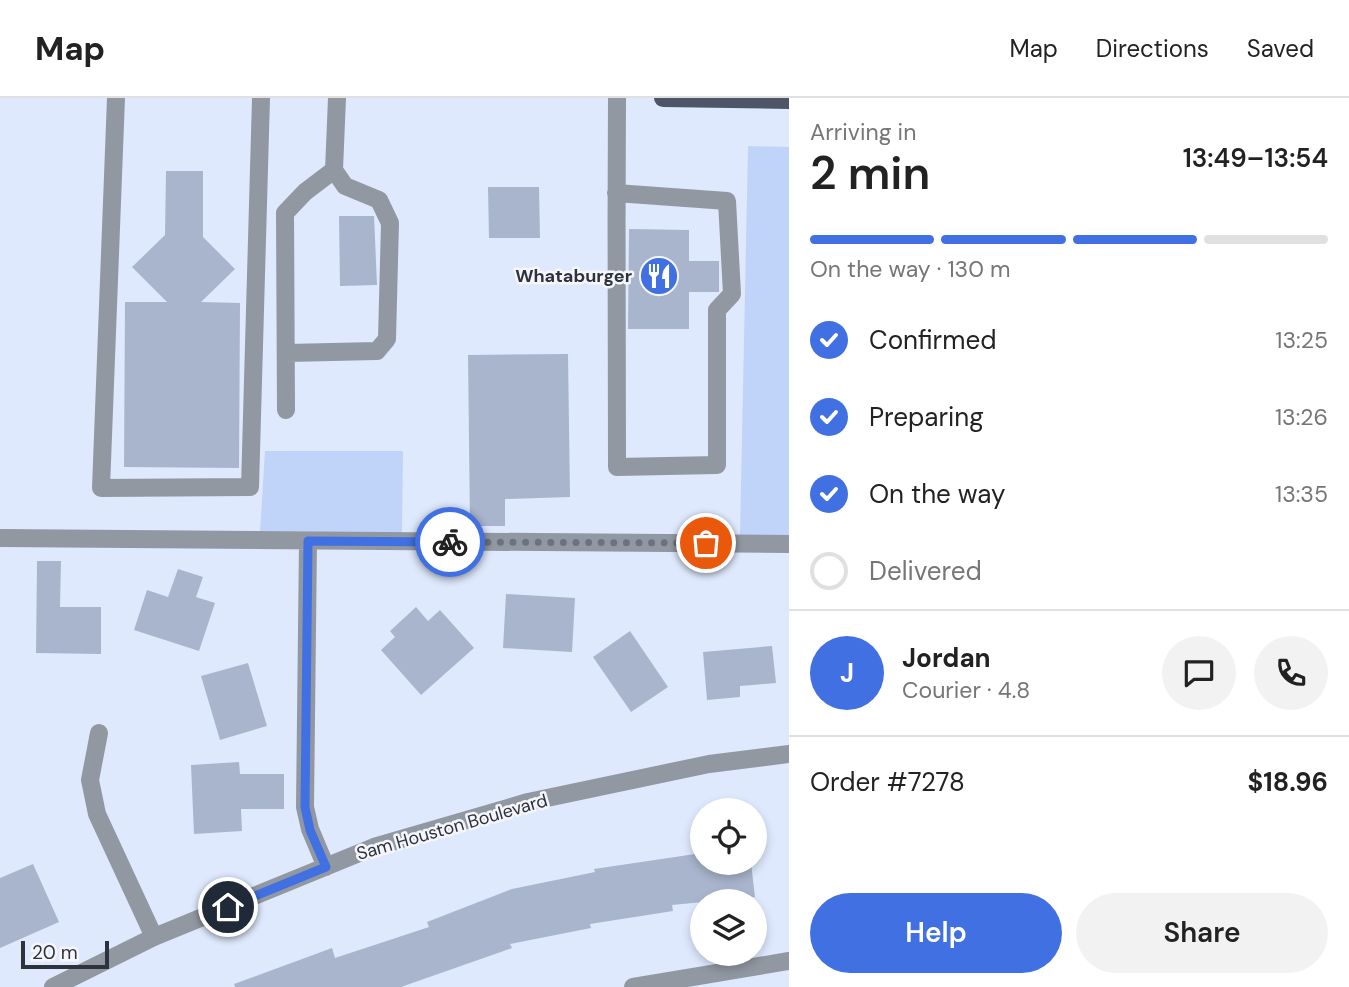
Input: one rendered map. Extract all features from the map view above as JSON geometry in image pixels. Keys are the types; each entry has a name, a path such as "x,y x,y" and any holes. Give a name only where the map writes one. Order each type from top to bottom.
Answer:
{"main road":[{"path":"663,98 789,100"}],"street":[{"path":"116,98 101,488 250,487 261,98"},
{"path":"287,353 377,351 387,339 390,223 379,200 345,186 334,170 337,98"},
{"path":"617,98 617,193 617,467 717,466 717,310 732,294 727,201 617,193"},
{"path":"286,410 285,213 305,191 334,170"},
{"path":"0,538 789,544"},
{"path":"308,541 305,807 310,830 326,867"},
{"path":"99,733 90,780 97,814 154,937"},
{"name":"Sam Houston Boulevard","path":"53,987 154,937 374,847 528,802 709,764 789,754"},
{"path":"633,987 789,961"}],"shaded area":[{"path":"748,146 789,147 789,536 740,536"},
{"path":"265,451 403,451 402,533 260,532"}],"building":[{"path":"166,171 203,171 203,237 235,269 201,302 240,303 239,468 124,467 125,302 167,302 132,267 165,235"},
{"path":"488,187 539,187 540,238 489,238"},
{"path":"339,216 374,216 377,285 340,286"},
{"name":"Whataburger","path":"629,229 689,230 689,261 719,261 719,292 689,292 689,329 628,329"},
{"path":"568,354 570,497 505,499 505,526 470,526 468,355"},
{"path":"37,561 61,561 60,607 101,607 101,654 36,653"},
{"path":"178,569 203,577 196,597 215,603 199,651 134,630 147,590 168,597"},
{"path":"506,594 575,598 572,652 503,648"},
{"path":"416,607 428,621 440,610 474,648 421,695 381,650 395,637 390,631"},
{"path":"630,631 668,687 631,712 593,657"},
{"path":"772,646 776,683 740,686 740,697 707,700 703,652"},
{"path":"248,663 267,726 220,740 201,676"},
{"path":"239,762 240,774 284,774 284,809 241,809 242,831 194,834 191,765"},
{"path":"690,855 690,875 752,875 754,889 690,889 690,903 672,905 673,911 590,924 591,928 510,944 512,948 401,987 235,987 234,984 332,948 335,958 429,927 427,922 512,889 595,872 594,869"},
{"path":"33,864 59,922 0,948 0,878"}],"way so far":[{"path":"450,542 706,543"}],"place":[{"name":"Whataburger","path":"659,276"}],"route":[{"path":"228,907 326,867 310,830 305,807 308,541 450,542"}]}
